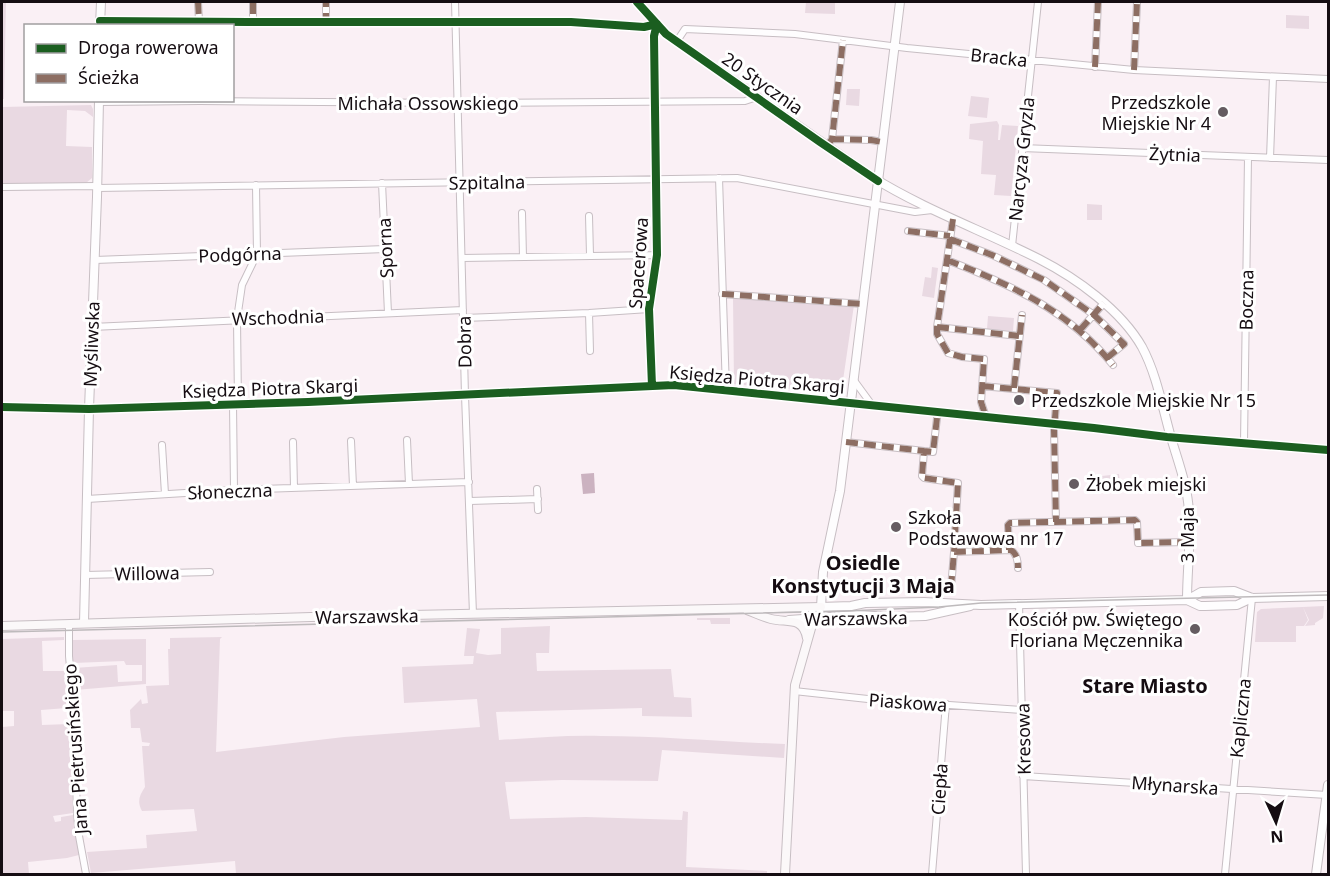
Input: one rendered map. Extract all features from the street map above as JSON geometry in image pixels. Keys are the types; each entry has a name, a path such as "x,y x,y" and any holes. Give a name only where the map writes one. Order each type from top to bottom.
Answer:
{"main road":[{"name":"Warszawska","path":"2,626 821,607"},
{"path":"785,874 794,691 797,673 814,618 821,607"},
{"name":"Warszawska","path":"732,608 747,610 774,619 788,620"},
{"path":"788,620 803,627 807,642"}],"street":[{"path":"101,2 100,23 454,21 571,22 644,27 657,24"},
{"path":"198,2 199,21"},
{"path":"253,2 253,22"},
{"path":"326,2 326,22"},
{"name":"Dobra","path":"455,2 473,614"},
{"name":"20 Stycznia","path":"637,2 666,34 829,143 878,181 932,210 1012,246 1061,272 1104,303 1120,318 1142,346 1153,374 1171,437"},
{"path":"821,607 824,572 840,491 900,2"},
{"name":"Narcyza Gryzla","path":"1012,246 1038,2"},
{"path":"1095,67 1098,2"},
{"path":"1134,70 1137,2"},
{"name":"Spacerowa","path":"652,386 649,309 657,255 654,36 657,24"},
{"name":"Bracka","path":"677,41 685,29 795,34 1095,67 1329,79"},
{"path":"843,40 829,143 871,140 882,142"},
{"path":"1270,158 1273,77"},
{"name":"Michała Ossowskiego","path":"234,102 745,101 757,97"},
{"name":"Myśliwska","path":"84,623 99,102"},
{"name":"Żytnia","path":"1022,148 1329,160"},
{"name":"Boczna","path":"1245,442 1248,157"},
{"path":"719,178 726,390"},
{"name":"Szpitalna","path":"2,187 737,178 915,213 932,210"},
{"name":"Sporna","path":"382,183 388,313"},
{"path":"234,490 237,319 242,285 257,254 256,185"},
{"path":"522,213 523,257"},
{"path":"589,216 590,255"},
{"path":"952,219 937,327 938,334 948,353 984,359 981,402 986,417"},
{"path":"908,231 950,238 1038,276 1094,315 1124,344 1107,358"},
{"name":"Podgórna","path":"94,260 385,249"},
{"path":"462,258 657,255"},
{"path":"946,260 1034,298 1080,330 1113,365"},
{"path":"722,294 863,303"},
{"path":"1080,330 1104,303"},
{"name":"Wschodnia","path":"92,327 388,313 589,313 649,309"},
{"path":"589,313 590,351"},
{"path":"1014,388 1022,315"},
{"path":"937,327 1019,336"},
{"path":"853,379 872,405"},
{"name":"Księdza Piotra Skargi","path":"2,407 89,409 308,402 674,384 1171,437 1329,450"},
{"path":"982,386 1057,393 1054,424 1056,522"},
{"path":"846,442 933,452 937,418"},
{"name":"3 Maja","path":"1171,437 1190,515 1187,600"},
{"path":"407,440 409,484"},
{"path":"351,441 353,486"},
{"name":"Słoneczna","path":"293,442 294,488"},
{"name":"Słoneczna","path":"162,445 165,494"},
{"path":"924,451 922,477 958,483 951,588"},
{"name":"Słoneczna","path":"87,499 234,490 469,482"},
{"path":"537,489 538,510"},
{"path":"470,501 538,499"},
{"path":"1009,550 1008,524 1135,520 1138,543 1188,542"},
{"path":"954,552 1013,551 1017,559 1017,568"},
{"name":"Willowa","path":"85,575 210,572"},
{"name":"Warszawska","path":"1187,600 1202,592 1234,591 1252,598 1327,597"},
{"name":"Warszawska","path":"821,607 865,603 981,604 1187,600 1200,606 1225,606 1237,605 1252,598"},
{"name":"Kapliczna","path":"1225,874 1252,598"},
{"name":"Kresowa","path":"1019,603 1026,874"},
{"name":"Warszawska","path":"788,620 862,615 923,616 981,604"},
{"name":"Jana Pietrusińskiego","path":"69,624 79,836 86,874"},
{"name":"Piaskowa","path":"794,691 877,700 1022,710"},
{"name":"Ciepła","path":"932,874 945,704"},
{"name":"Młynarska","path":"1023,776 1327,795"},
{"path":"1316,874 1329,785"}],"shaded area":[{"path":"2,2 6,2 4,99 2,99"},
{"path":"806,2 835,2 835,14 805,13"},
{"path":"1286,15 1309,16 1309,29 1286,28"},
{"path":"847,89 860,89 859,106 846,105"},
{"path":"971,96 989,98 987,118 968,116"},
{"path":"91,105 93,117 85,111 67,110 66,146 92,147 92,178 86,183 2,183 2,107"},
{"path":"997,121 998,140 1000,140 1002,125 1018,126 1011,196 994,195 996,175 981,174 983,141 969,139 970,124"},
{"path":"1087,204 1102,205 1102,220 1087,220"},
{"path":"932,267 938,268 934,298 922,296 925,277 931,278"},
{"path":"733,298 854,305 841,394 734,384"},
{"path":"988,316 1014,318 1013,331 987,329"},
{"path":"594,473 595,493 583,494 581,474"},
{"path":"1119,474 1120,485 1103,486 1102,476"},
{"path":"1324,606 1323,618 1315,625 1305,626 1309,620 1303,607"},
{"path":"1303,607 1308,620 1304,626 1296,626 1296,642 1255,642 1257,612 1261,609"},
{"path":"697,618 730,618 730,624 711,624 710,620 697,620"},
{"path":"550,626 549,653 536,653 537,671 671,669 674,697 691,698 692,717 642,716 642,708 496,712 499,740 563,736 624,736 785,744 784,758 662,750 658,781 505,782 510,819 586,817 682,820 683,811 688,812 686,867 767,871 767,874 236,874 235,861 91,873 87,852 147,848 146,835 197,831 194,809 142,811 139,802 145,787 142,746 149,746 150,743 142,742 140,728 131,728 130,710 141,699 142,704 148,703 146,686 169,685 170,638 222,637 220,639 216,752 344,737 480,727 477,699 404,703 402,667 473,664 474,656 464,656 467,628 480,629 476,653 488,655 501,654 501,628"},
{"path":"64,637 64,640 42,641 43,671 65,671 67,708 41,710 42,725 69,724 73,813 53,816 55,822 61,821 61,817 73,815 79,855 28,862 29,874 2,874 2,727 14,726 14,711 2,711 2,639"},
{"path":"146,639 146,684 75,690 74,668 117,665 118,682 142,681 142,665 126,665 124,661 73,663 73,640"}],"tram line":[{"path":"2,632 847,611 981,603 1328,595"}],"marked path":[{"path":"198,2 199,21"},
{"path":"253,2 253,22"},
{"path":"323,22 326,22 326,2"},
{"path":"1095,67 1098,2"},
{"path":"1134,70 1137,2"},
{"path":"827,146 832,139 843,40"},
{"path":"832,139 882,142"},
{"path":"953,219 937,334 948,353 984,359 981,402 986,417"},
{"path":"908,231 950,236"},
{"path":"950,239 992,255 1044,280 1094,315 1124,344 1107,358"},
{"path":"947,260 994,279 1058,314 1096,346 1113,365"},
{"path":"722,294 863,304"},
{"path":"1080,330 1104,303"},
{"path":"1014,388 1022,315"},
{"path":"937,327 1019,336"},
{"path":"982,386 1057,393 1054,430 1056,522"},
{"path":"937,418 933,452 924,451 922,476 958,483 954,552"},
{"path":"846,442 924,451"},
{"path":"1009,550 1008,525 1010,523 1135,520 1138,543 1188,542"},
{"path":"951,588 954,552 1011,550 1017,558 1018,568"}],"cycle path":[{"path":"637,2 666,34 878,181"},
{"path":"100,21 571,22 644,27 657,24 654,36 657,255 649,309 652,386"},
{"path":"2,407 89,409 308,402 674,385 1167,437 1328,450"}],"place":[{"name":"Przedszkole Miejskie Nr 4","path":"1223,112"},
{"name":"Przedszkole Miejskie Nr 15","path":"1019,400"},
{"name":"Żłobek miejski","path":"1074,484"},
{"name":"Szkoła Podstawowa nr 17","path":"896,527"},
{"name":"Kościół pw. Świętego Floriana Męczennika","path":"1195,629"}],"district":[{"name":"Osiedle Konstytucji 3 Maja","path":"863,574"},
{"name":"Stare Miasto","path":"1145,685"}]}
